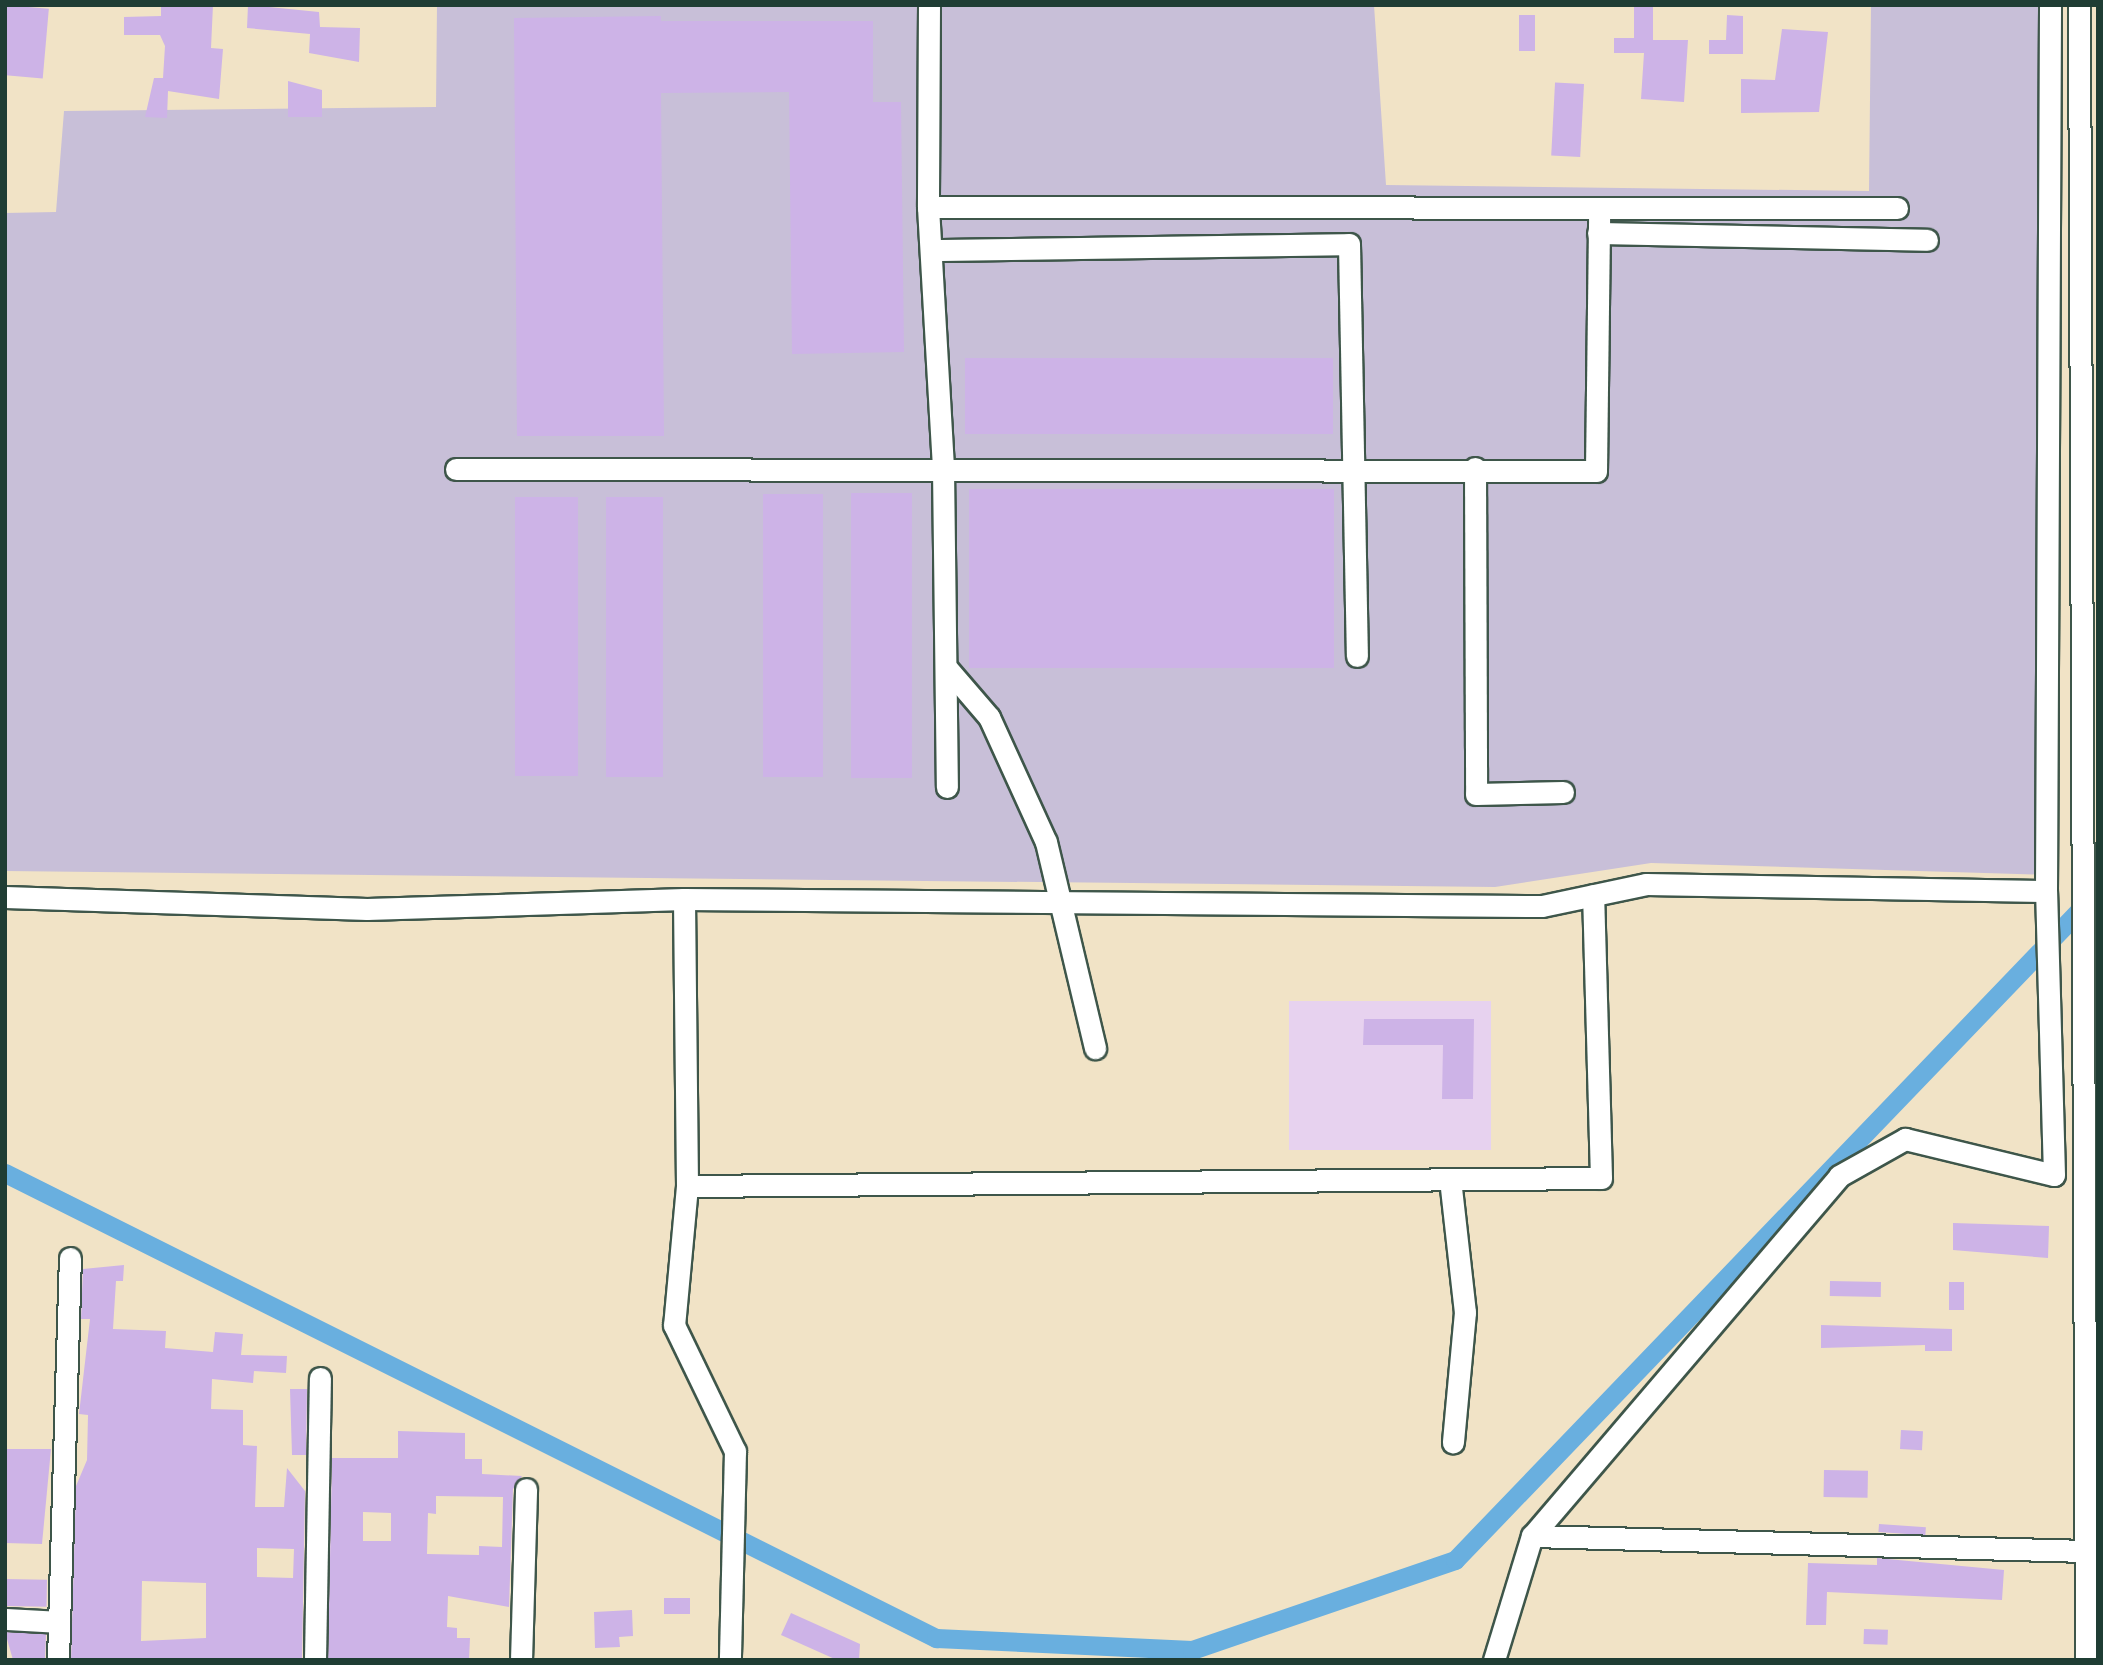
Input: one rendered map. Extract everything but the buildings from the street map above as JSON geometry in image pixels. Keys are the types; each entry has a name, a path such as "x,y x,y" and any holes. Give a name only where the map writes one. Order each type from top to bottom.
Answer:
{"street":[{"path":"929,5 928,207 934,250 943,468 947,787"},
{"path":"1494,1660 1532,1536 1839,1176 1905,1139 2054,1175 2046,891 2050,5"},
{"path":"2080,5 2090,173 2087,1660"},
{"path":"928,207 1897,208"},
{"path":"456,469 1475,468 1596,471 1599,209"},
{"path":"1598,233 1927,240"},
{"path":"934,250 1349,244 1351,468 1357,656"},
{"path":"1475,468 1476,794 1563,792"},
{"path":"946,667 989,717 1046,842 1095,1048"},
{"path":"5,897 367,909 684,899 1542,906 1646,884 2046,891"},
{"path":"687,1186 1601,1178 1593,895"},
{"path":"684,899 687,1186 674,1325 735,1451 730,1660"},
{"path":"1450,1179 1465,1312 1453,1442"},
{"path":"58,1660 70,1258"},
{"path":"315,1660 320,1378"},
{"path":"521,1660 526,1489"},
{"path":"1532,1536 2087,1551"},
{"path":"5,1619 59,1622"}],"shaded area":[{"path":"437,5 1374,5 1386,185 1869,191 1871,5 2039,5 2053,875 1651,863 1495,887 5,871 5,213 56,212 64,111 436,107"},
{"path":"1289,1001 1491,1001 1491,1150 1289,1150"}],"waterway":[{"path":"5,1173 936,1638 1192,1650 1455,1560 2098,891"}]}
